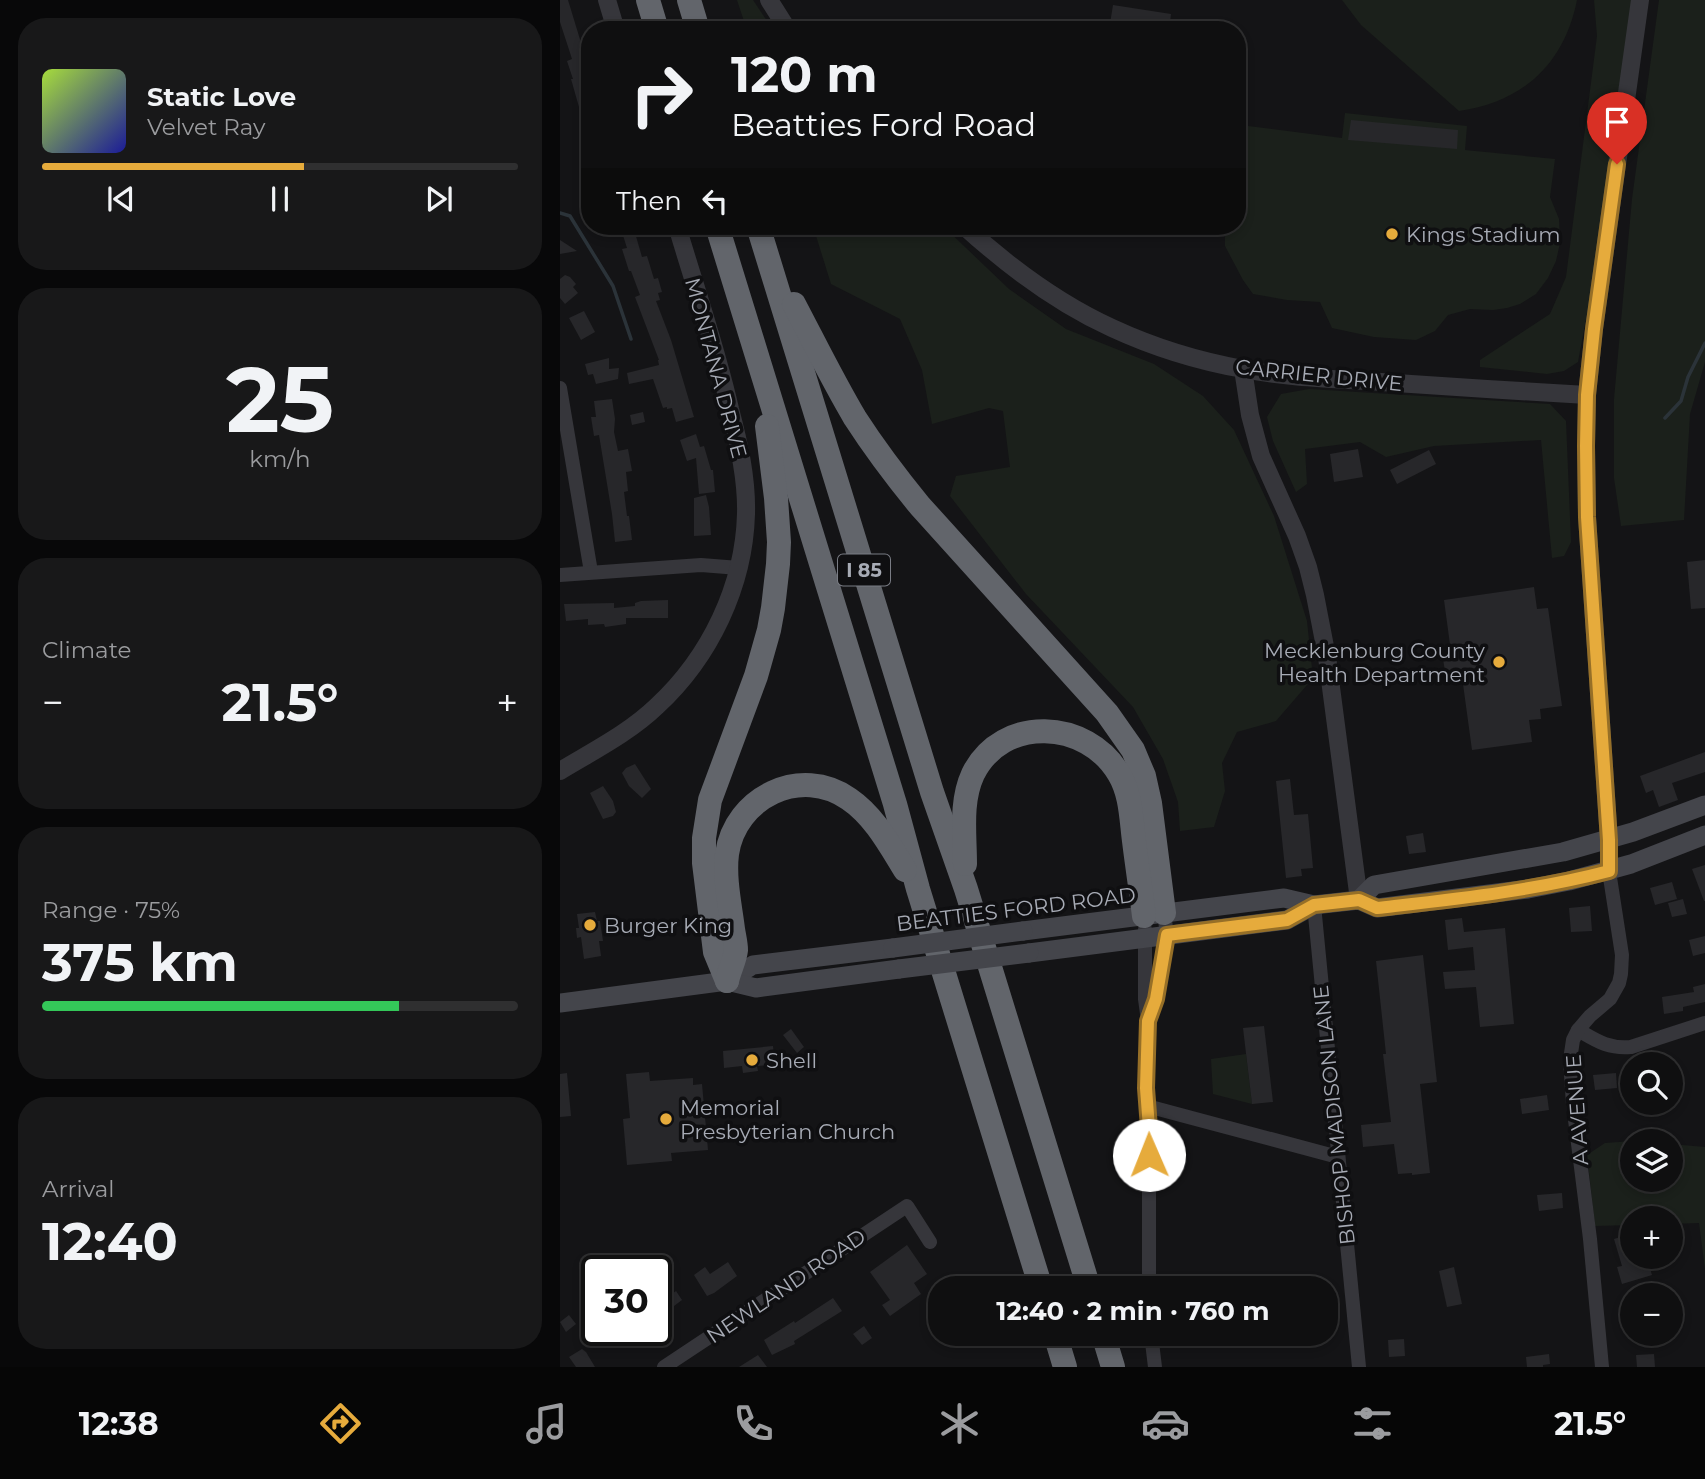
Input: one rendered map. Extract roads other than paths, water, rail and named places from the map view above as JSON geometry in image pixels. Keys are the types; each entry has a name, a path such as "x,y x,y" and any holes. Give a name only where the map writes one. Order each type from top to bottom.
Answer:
{"highway":[{"path":"648,0 654,21"},
{"path":"689,0 695,21"},
{"name":"I 85","path":"720,235 1037,1276"},
{"name":"I 85","path":"761,235 932,792 966,889 1085,1276"},
{"path":"766,250 845,401 897,478 1107,713 1126,738 1140,763 1148,790 1155,926"},
{"path":"727,981 715,952 704,863 704,838 710,800 763,653 776,586 778,519 758,359"},
{"path":"966,889 965,806 969,785 979,764 993,748 1012,737 1033,731 1057,733 1078,738 1097,750 1113,765 1124,785 1155,926"},
{"path":"727,981 736,951 727,873 729,846 744,814 775,791 794,785 813,785 833,790 851,800 880,829 918,889"},
{"path":"1059,1346 1065,1367"},
{"path":"1107,1346 1113,1367"}],"main road":[{"name":"BEATTIES FORD ROAD","path":"1359,900 1374,884 1544,856 1609,840 1705,805"},
{"name":"BEATTIES FORD ROAD","path":"560,1003 727,981 756,988 1029,953 1284,898 1314,905 1359,900 1377,908 1538,887 1609,871 1658,855 1705,835"},
{"name":"BEATTIES FORD ROAD","path":"727,981 753,965 1023,931 1155,926"}],"street":[{"path":"607,0 613,21"},
{"path":"769,0 782,21"},
{"path":"1609,871 1587,517 1587,395 1640,0"},
{"name":"MONTANA DRIVE","path":"560,771 625,732 670,694 697,659 718,625 734,588 739,568 746,513 737,435 680,235"},
{"name":"CARRIER DRIVE","path":"974,235 1035,284 1087,316 1160,348 1203,360 1243,369 1308,377 1587,395"},
{"path":"1243,369 1254,435 1268,475 1297,536 1315,596 1327,657 1359,900"},
{"path":"560,388 591,572"},
{"path":"560,575 701,565 739,568"},
{"name":"A AVENUE","path":"1602,1367 1570,1060 1573,1040 1578,1030 1610,999 1619,984 1622,955 1609,871"},
{"name":"BISHOP MADISON LANE","path":"1314,905 1359,1367"},
{"path":"1148,1021 1156,999 1155,926"},
{"path":"1149,1276 1149,1128 1146,1088 1148,1021 1145,999 1155,926"},
{"path":"1578,1030 1606,1046 1618,1048 1631,1047 1705,1023"},
{"path":"1147,1106 1338,1157"},
{"name":"NEWLAND ROAD","path":"664,1367 907,1206 930,1242"},
{"path":"1152,1346 1154,1367"}],"waterway":[{"path":"560,213 570,216 581,234"},
{"path":"582,235 613,286 631,339"},
{"path":"1665,418 1681,401 1688,377 1705,343"}],"place":[{"name":"Kings Stadium","path":"1392,234"},
{"name":"Mecklenburg County Health Department","path":"1499,662"},
{"name":"Burger King","path":"590,925"},
{"name":"Shell","path":"752,1060"},
{"name":"Memorial Presbyterian Church","path":"666,1119"}]}
